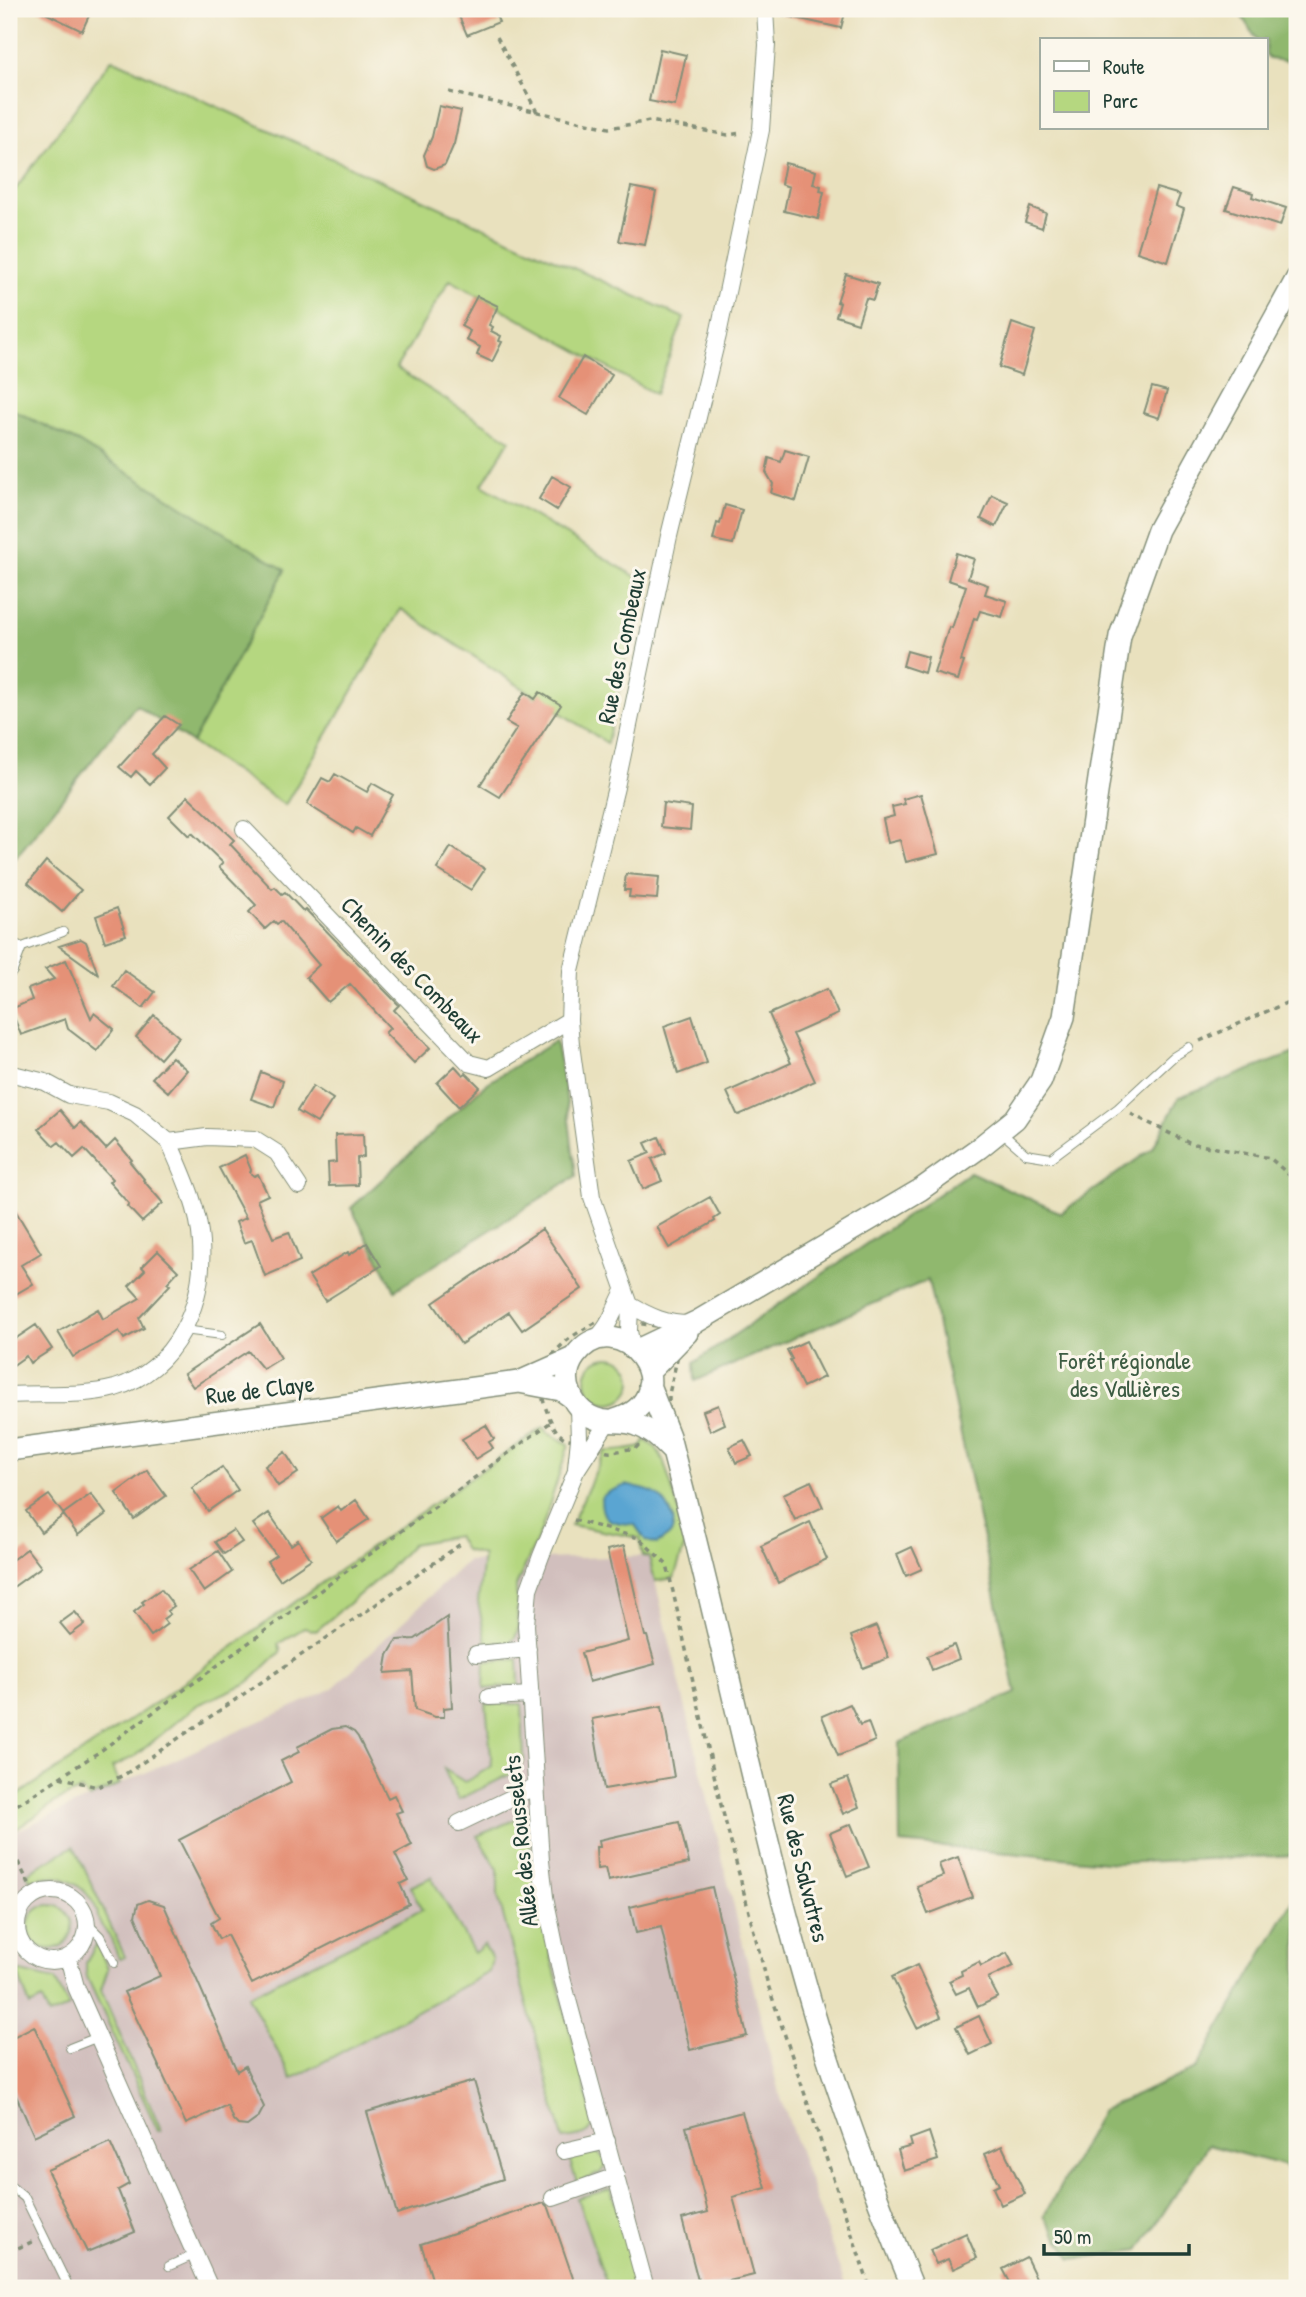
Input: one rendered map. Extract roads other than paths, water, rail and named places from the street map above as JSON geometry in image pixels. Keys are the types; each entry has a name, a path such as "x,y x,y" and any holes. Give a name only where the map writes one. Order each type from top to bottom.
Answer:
{"street":[{"name":"Rue des Combeaux","path":"634,1348 627,1298 592,1197 569,1020 571,971 616,787 669,536 718,335 761,130 767,45 765,9"},
{"path":"634,1348 669,1342 696,1323 920,1190 1015,1119 1041,1081 1064,1017 1120,636 1158,530 1297,278"},
{"name":"Chemin des Combeaux","path":"244,829 469,1063 489,1068 569,1020"},
{"path":"9,970 17,949"},
{"path":"9,1073 44,1082 69,1095 109,1102 135,1114 169,1142 190,1190 201,1243 197,1298 184,1329 165,1357 143,1374 115,1388 9,1395"},
{"path":"169,1142 207,1137 255,1139 277,1153 299,1186"},
{"path":"544,1379 604,1333 613,1315 627,1298 659,1321 674,1324 696,1323"},
{"path":"593,1341 613,1339 634,1348 645,1360 649,1378"},
{"path":"612,1420 627,1416 638,1409 645,1398 649,1378 669,1342"},
{"path":"573,1358 568,1370 567,1384 587,1442"},
{"name":"Rue des Salvatres","path":"649,1378 657,1425 673,1451 689,1510 785,1911 816,2021 848,2121 913,2288"},
{"name":"Rue de Claye","path":"9,1450 544,1379 575,1402"},
{"path":"575,1402 589,1416 601,1420 657,1425"},
{"name":"Allée des Rousselets","path":"612,1420 587,1442 529,1589 526,1625 545,1897 561,1974 646,2288"},
{"path":"476,1654 528,1649"},
{"path":"489,1697 531,1695"},
{"path":"459,1823 536,1786"},
{"path":"46,1892 68,1895 78,1902 87,1923 83,1943 76,1952 57,1961 35,1956 14,1942 21,1910 35,1896 46,1892"},
{"path":"68,1957 76,1987 97,2037 211,2288"},
{"path":"564,2151 607,2141"},
{"path":"553,2198 616,2176"}],"lane":[{"path":"17,949 63,932"},
{"path":"1000,1131 1026,1154 1051,1158 1118,1108 1173,1057 1189,1047"},
{"path":"184,1329 222,1335"},
{"path":"87,1923 100,1936 114,1963"},
{"path":"69,2048 97,2037"},
{"path":"9,2185 25,2198 69,2288"},
{"path":"169,2266 196,2254"}],"water":[{"path":"626,1485 654,1493 670,1511 673,1528 668,1536 657,1544 646,1541 635,1525 615,1522 606,1518 603,1513 601,1498"}],"park label":[{"name":"Forêt régionale des Vallières","path":"1125,1375"}]}
